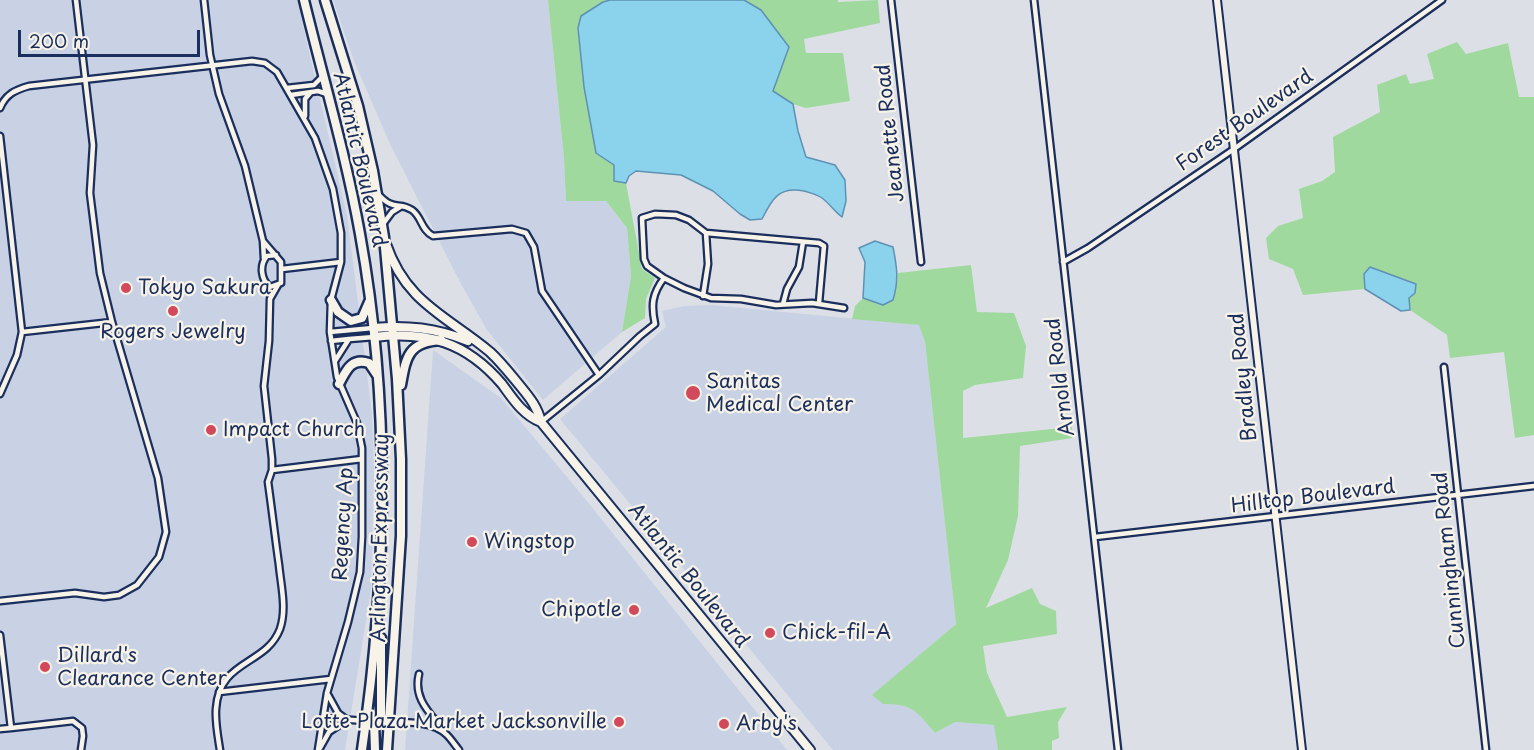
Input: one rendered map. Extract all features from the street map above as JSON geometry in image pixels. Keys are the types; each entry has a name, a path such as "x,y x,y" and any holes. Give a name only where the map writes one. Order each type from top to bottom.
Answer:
{"highway":[{"name":"Atlantic Boulevard","path":"304,0 356,212 374,332"},
{"name":"Atlantic Boulevard","path":"325,0 358,106 377,193 393,330"},
{"path":"331,300 338,312 351,321 362,318 370,299"},
{"name":"Arlington Expressway","path":"362,750 378,721 401,536 399,404 393,330"},
{"name":"Arlington Expressway","path":"374,332 382,464 380,574 375,652 378,721 387,750"},
{"path":"399,404 405,366 411,351 421,344 441,340"},
{"path":"339,384 348,368 359,361 369,363 378,376"},
{"path":"375,750 378,721 380,574"}],"main road":[{"name":"Atlantic Boulevard","path":"382,225 392,259 412,290 430,309 499,361 534,403 541,422 810,750"},
{"path":"393,330 410,326 432,329 483,347"},
{"name":"Atlantic Boulevard","path":"374,332 393,330 441,340 461,349 495,377 523,411 541,422"}],"street":[{"path":"0,601 75,593 112,597 130,590 137,585 159,557 166,532 158,478 100,273 91,199 93,145 76,0"},
{"path":"204,0 219,94 245,166 263,241 262,273 270,299 269,341 264,386 272,470 268,482 283,598 282,620 271,644 259,655 236,668 225,680 219,692 216,710 220,750"},
{"name":"Jeanette Road","path":"891,0 921,262"},
{"name":"Arnold Road","path":"1034,0 1118,750"},
{"name":"Bradley Road","path":"1218,0 1302,750"},
{"name":"Forest Boulevard","path":"1063,262 1079,254 1234,149 1442,0"},
{"name":"Regency Ap","path":"0,108 5,97 20,88 252,61 265,63 277,72 305,119 323,157 333,189 341,233 341,262 331,300 330,332 339,384 359,429 362,459 360,572 327,693 319,750"},
{"path":"287,88 314,85 324,75"},
{"path":"291,95 318,90 329,95"},
{"path":"305,119 305,99 311,92"},
{"path":"0,136 22,332 17,355 0,394"},
{"path":"377,193 389,204 414,211 425,231 433,236 512,229 526,233 534,248 542,291 599,375"},
{"path":"382,225 392,212 400,207"},
{"path":"0,214 9,213"},
{"path":"819,303 824,246 819,243 706,234 682,216 655,214 642,218 644,259 648,266 664,278 703,296 777,305 819,303 844,308"},
{"path":"703,296 708,264 706,234"},
{"path":"263,241 281,262 282,269 281,283 270,299"},
{"path":"783,304 787,289 802,257 803,242"},
{"path":"264,259 270,255 276,255"},
{"path":"282,269 341,262"},
{"path":"541,422 599,375 655,324 652,301 654,293 664,278"},
{"path":"266,284 270,287 278,285"},
{"path":"22,332 112,322"},
{"path":"330,332 374,332"},
{"path":"331,341 374,332"},
{"path":"334,364 349,339"},
{"name":"Cunningham Road","path":"1444,367 1486,750"},
{"path":"272,470 362,459"},
{"name":"Hilltop Boulevard","path":"1095,537 1534,486"},
{"path":"0,635 11,728"},
{"path":"419,674 417,691 420,699 459,750"},
{"path":"219,692 331,679"},
{"path":"327,693 338,712 348,720"},
{"path":"322,718 411,722 445,733"},
{"path":"319,750 329,732 348,720"},
{"path":"0,729 73,721 82,728 81,750"}],"shaded area":[{"path":"0,0 297,0 347,215 372,414 374,474 371,590 345,750 0,750"},
{"path":"333,0 548,0 566,201 606,201 627,228 631,276 622,332 543,400 487,330 461,284 390,144 354,61"},
{"path":"711,305 920,325 925,342 956,624 873,695 883,704 901,704 914,708 935,733 955,722 995,725 998,750 833,750 560,419 666,327 662,311 684,306"},
{"path":"433,350 501,398 787,750 405,750"}],"green space":[{"path":"548,0 610,0 603,2 578,28 584,87 596,153 614,164 614,181 626,183 642,269 655,278 646,299 645,318 622,332 631,276 627,228 606,201 566,201"},
{"path":"744,0 838,0 838,2 878,0 880,23 804,39 806,53 843,53 850,101 806,108 793,104 773,91 761,10"},
{"path":"1457,42 1466,54 1508,43 1519,97 1534,97 1534,435 1515,438 1504,352 1450,358 1447,335 1410,310 1409,298 1364,274 1365,289 1303,295 1293,269 1269,259 1266,238 1278,226 1303,218 1299,189 1322,181 1335,172 1333,137 1380,112 1377,85 1406,74 1410,84 1434,79 1427,54"},
{"path":"971,265 977,312 1014,313 1026,346 1023,378 975,385 963,391 963,438 1072,427 1072,438 1020,446 1018,516 1008,560 986,608 1032,588 1040,604 1056,611 1057,634 983,646 987,673 1007,717 1067,707 1058,722 1059,738 1052,741 1052,750 998,750 994,725 955,722 935,733 914,710 902,705 883,704 872,695 956,624 925,342 919,325 852,319 855,306 863,298 883,305 897,285 898,273"}],"water":[{"path":"610,0 744,0 761,10 789,47 773,91 793,104 806,157 835,165 845,180 846,201 842,217 822,198 804,191 782,192 769,205 762,219 750,220 713,191 681,175 636,171 629,176 626,183 614,181 614,165 596,153 584,87 578,28 581,16"},
{"path":"875,241 893,247 896,267 897,280 893,300 883,305 863,298 865,262 859,248"},
{"path":"1370,267 1416,284 1415,293 1409,298 1410,310 1401,311 1365,289 1364,274"}],"place":[{"name":"Tokyo Sakura","path":"126,288"},
{"name":"Rogers Jewelry","path":"173,311"},
{"name":"Sanitas Medical Center","path":"693,393"},
{"name":"Impact Church","path":"211,430"},
{"name":"Wingstop","path":"472,542"},
{"name":"Chipotle","path":"634,610"},
{"name":"Chick-fil-A","path":"770,633"},
{"name":"Dillard's Clearance Center","path":"45,667"},
{"name":"Lotte Plaza Market Jacksonville","path":"619,722"},
{"name":"Arby's","path":"724,724"}]}
